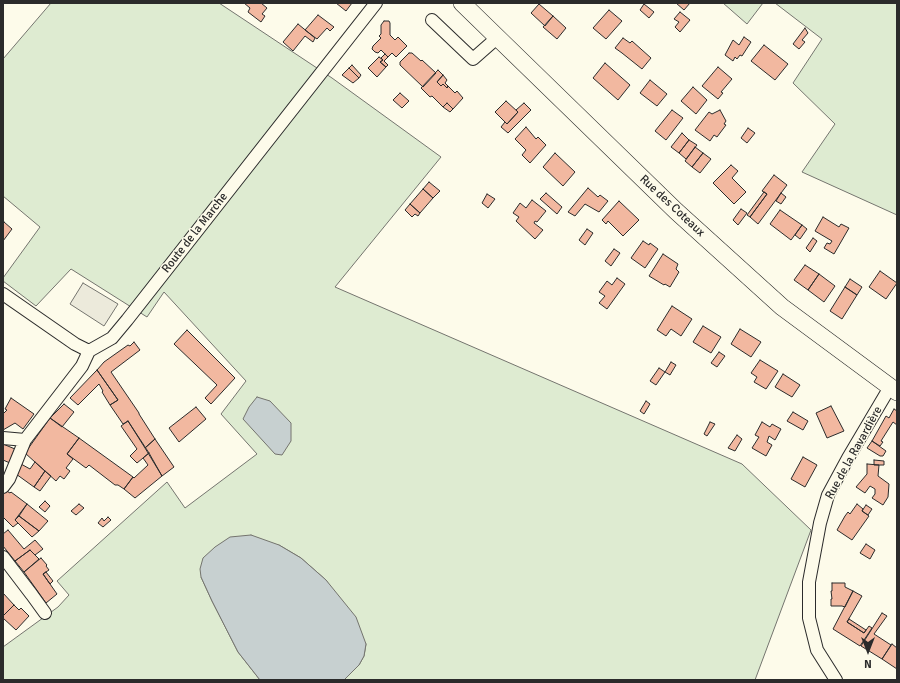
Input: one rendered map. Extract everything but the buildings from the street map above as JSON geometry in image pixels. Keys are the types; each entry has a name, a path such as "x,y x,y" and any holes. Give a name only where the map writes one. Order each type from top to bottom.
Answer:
{"street":[{"name":"Route de la Marche","path":"89,351 112,338 127,320 376,3"},
{"name":"Rue des Coteaux","path":"462,3 671,205 782,307 894,389"},
{"path":"432,20 473,59 498,37"},
{"path":"3,294 75,344 89,351 82,366 25,440 9,478 3,487"},
{"name":"Rue de la Ravardière","path":"836,680 818,650 809,618 809,582 820,523 828,495 848,458 894,389"},
{"path":"3,438 25,440"},
{"path":"3,557 45,613"}],"green space":[{"path":"51,3 219,3 332,78 441,157 335,287 742,464 811,530 755,680 344,680 359,665 364,656 366,644 326,580 301,558 279,545 201,577 238,652 260,680 3,680 3,647 58,607 69,595 57,581 167,482 185,508 257,454 221,414 246,381 164,292 147,317 71,269 36,306 3,281 3,278 40,227 3,196 3,59"},
{"path":"723,3 763,3 747,24"},
{"path":"775,3 897,3 897,215 802,172 835,124 793,83 822,39"}],"shaded area":[{"path":"83,283 118,304 104,326 70,304"},
{"path":"257,397 270,401 291,423 291,441 282,455 275,454 243,419 249,407"},
{"path":"251,535 279,545 301,558 326,580 356,617 366,644 364,656 359,665 344,680 260,680 238,652 201,577 200,569 203,558 215,547 230,537"}]}
